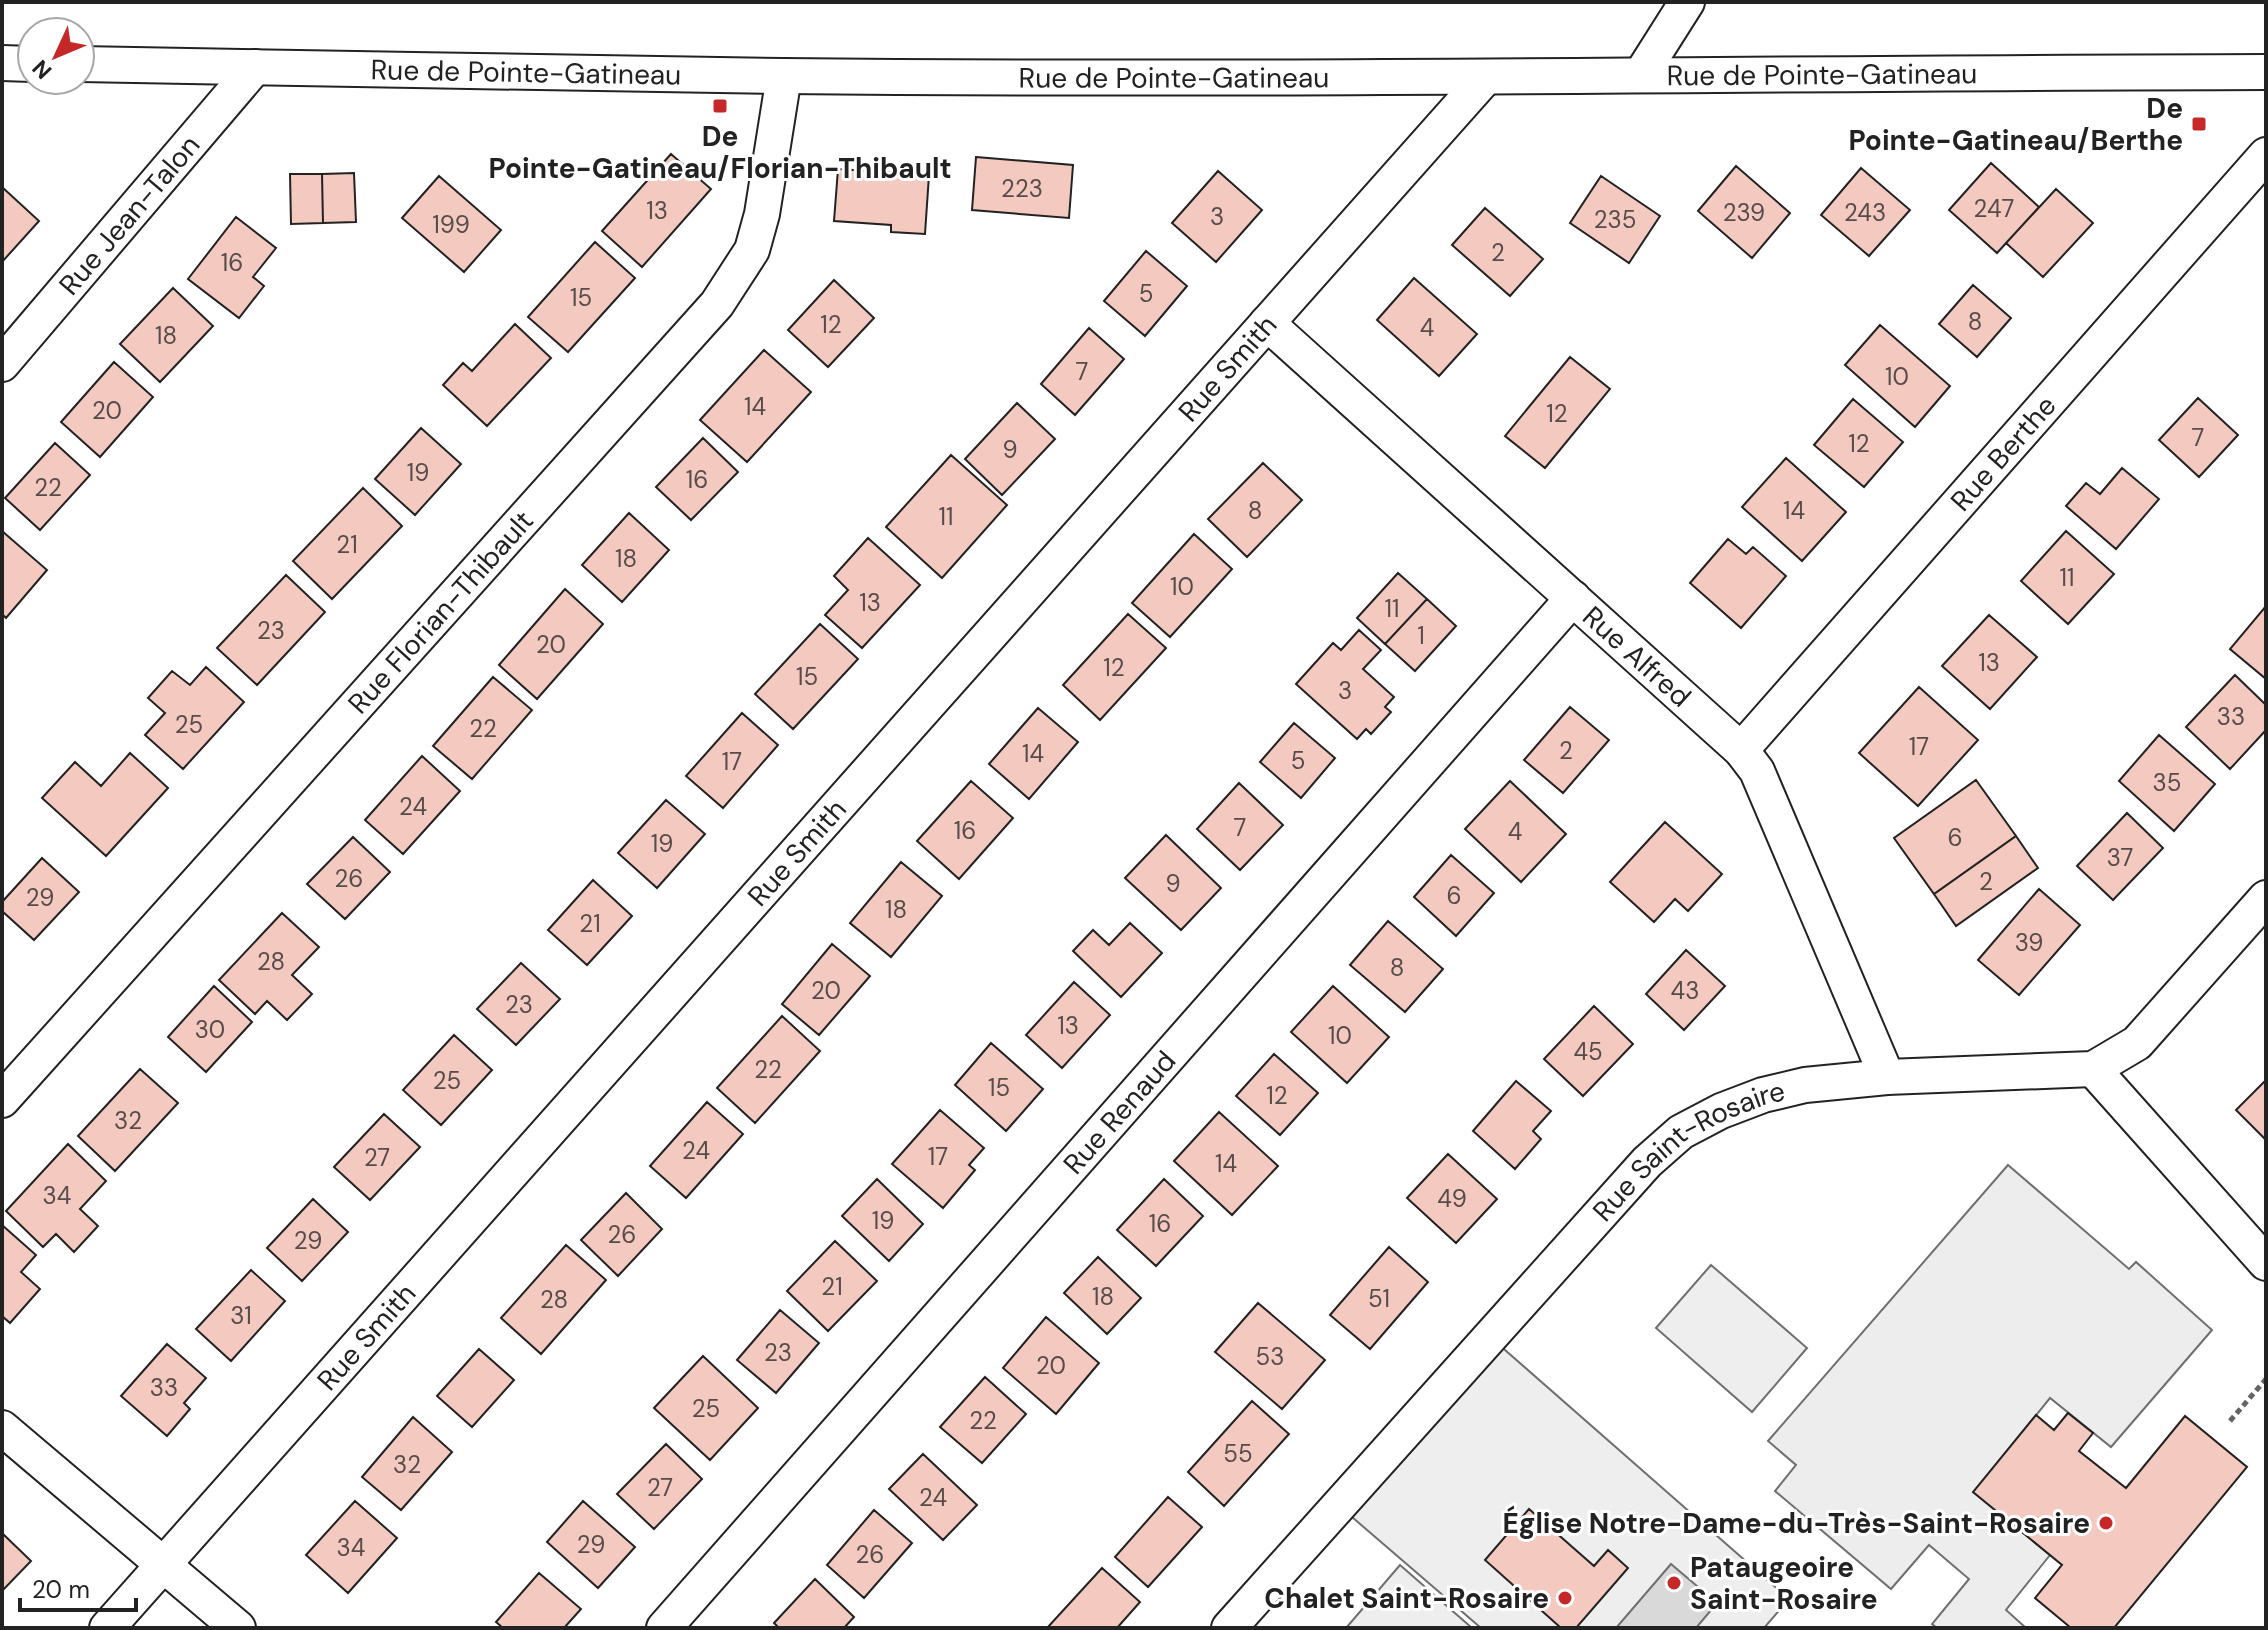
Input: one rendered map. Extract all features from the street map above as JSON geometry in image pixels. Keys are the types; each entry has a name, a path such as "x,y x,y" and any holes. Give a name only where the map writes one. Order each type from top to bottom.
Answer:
{"street":[{"path":"1642,73 1687,2"},
{"name":"Rue de Pointe-Gatineau","path":"96,64 784,76 1485,78 1642,73 2266,72"},
{"name":"Rue Jean-Talon","path":"2,364 255,67"},
{"name":"Rue Florian-Thibault","path":"2,1100 717,304 752,250 762,214 784,76"},
{"name":"Rue Smith","path":"107,1628 1485,78"},
{"name":"Rue Berthe","path":"1741,750 2266,155"},
{"name":"Rue Alfred","path":"1267,323 1741,750 1757,771 1887,1077"},
{"name":"Rue Renaud","path":"664,1628 1573,598"},
{"name":"Rue Saint-Rosaire","path":"1229,1628 1615,1196 1681,1132 1763,1095 1805,1085 1887,1077 2093,1069 2137,1043 2266,898"},
{"path":"2093,1069 2266,1263"},
{"path":"2,1428 238,1628"}],"path":[{"path":"2230,1421 2266,1379"}],"shaded area":[{"path":"2008,1165 2129,1269 2136,1262 2212,1330 2111,1447 2050,1398 1974,1492 2050,1555 2006,1610 2026,1628 1937,1628 1932,1624 1969,1579 1929,1545 1891,1589 1775,1491 1796,1465 1768,1441"},
{"path":"1711,1265 1807,1348 1752,1412 1656,1328"},
{"path":"1489,1336 1789,1599 1764,1628 1481,1628 1338,1505"},
{"name":"Pataugeoire Saint-Rosaire","path":"1671,1564 1717,1603 1696,1628 1616,1628"},
{"path":"1400,1565 1472,1628 1346,1628"}],"building":[{"path":"671,154 711,189 642,267 602,231"},
{"path":"976,157 1073,165 1069,218 972,210"},
{"path":"1991,163 2039,207 1997,253 1949,210"},
{"path":"1736,166 1790,213 1752,258 1698,211"},
{"path":"1861,168 1910,210 1869,256 1821,215"},
{"path":"838,169 929,175 925,234 891,232 891,225 834,221"},
{"path":"1218,171 1262,210 1216,262 1172,223"},
{"path":"354,173 356,222 323,223 322,174"},
{"path":"290,174 322,174 323,223 291,224"},
{"path":"439,176 501,230 464,272 402,218"},
{"path":"1601,176 1660,216 1629,263 1570,223"},
{"path":"2,187 39,221 2,262"},
{"path":"2056,189 2093,223 2043,277 2006,243"},
{"path":"1485,208 1543,259 1510,296 1452,245"},
{"path":"236,217 276,248 253,277 264,286 239,318 188,279"},
{"path":"595,242 635,278 568,352 528,317"},
{"path":"1146,251 1187,286 1145,336 1104,301"},
{"path":"1414,278 1477,334 1439,376 1377,320"},
{"path":"834,280 874,318 828,367 788,330"},
{"path":"1973,285 2011,318 1977,357 1939,324"},
{"path":"173,288 213,326 160,382 120,344"},
{"path":"515,324 551,358 487,426 443,385 463,363 472,371"},
{"path":"1880,325 1950,386 1915,427 1845,365"},
{"path":"1089,328 1124,359 1075,415 1041,384"},
{"path":"764,350 811,392 747,462 700,420"},
{"path":"1570,357 1610,389 1545,468 1505,436"},
{"path":"114,362 153,397 100,457 61,422"},
{"path":"2198,398 2238,435 2199,477 2159,440"},
{"path":"1853,399 1903,442 1864,487 1814,445"},
{"path":"1017,403 1055,439 1002,495 965,459"},
{"path":"421,428 461,464 415,515 375,479"},
{"path":"703,438 738,472 691,520 656,487"},
{"path":"55,443 90,475 40,530 5,498"},
{"path":"951,455 1007,505 942,578 886,527"},
{"path":"1786,458 1846,512 1802,561 1742,507"},
{"path":"1263,463 1302,500 1247,557 1208,519"},
{"path":"2122,468 2159,499 2116,549 2066,506 2086,483 2100,494"},
{"path":"363,488 402,526 332,599 293,561"},
{"path":"629,513 669,550 622,602 582,565"},
{"path":"2,531 47,570 6,618 2,614"},
{"path":"2066,531 2114,574 2068,624 2021,581"},
{"path":"1194,534 1232,569 1170,637 1132,603"},
{"path":"868,538 920,585 862,648 825,615 848,590 834,576"},
{"path":"1728,539 1746,554 1753,547 1786,576 1741,628 1690,583"},
{"path":"1398,573 1427,599 1385,644 1357,618"},
{"path":"286,575 325,612 257,685 217,648"},
{"path":"565,589 603,624 537,699 499,665"},
{"path":"1427,599 1456,626 1415,671 1385,644"},
{"path":"2266,606 2266,679 2230,649"},
{"path":"1128,614 1166,648 1100,720 1063,685"},
{"path":"1989,615 2037,657 1990,709 1942,666"},
{"path":"820,624 858,659 793,729 755,694"},
{"path":"1359,630 1381,650 1363,669 1394,697 1385,707 1391,712 1371,734 1366,729 1357,739 1296,684 1333,643 1341,650"},
{"path":"206,667 244,702 183,769 145,735 165,713 148,698 172,671 190,685"},
{"path":"2235,675 2266,705 2266,730 2230,769 2186,727"},
{"path":"493,677 532,710 472,779 433,746"},
{"path":"1919,687 1978,740 1918,806 1859,753"},
{"path":"1570,707 1609,740 1563,793 1524,760"},
{"path":"1038,708 1078,742 1029,799 989,764"},
{"path":"742,713 778,745 723,808 686,776"},
{"path":"1294,723 1335,758 1301,798 1260,762"},
{"path":"2159,735 2215,784 2174,831 2119,781"},
{"path":"130,753 168,788 106,856 42,798 75,762 101,786"},
{"path":"422,756 460,791 403,854 365,820"},
{"path":"1976,780 2016,836 1934,894 1894,838"},
{"path":"971,781 1013,818 959,879 917,841"},
{"path":"1510,781 1566,834 1521,882 1465,829"},
{"path":"1239,783 1283,825 1240,870 1197,829"},
{"path":"666,800 705,834 657,888 618,853"},
{"path":"2127,813 2163,848 2113,900 2077,866"},
{"path":"1665,822 1722,874 1688,911 1675,899 1654,922 1610,882"},
{"path":"1166,835 1221,888 1181,930 1125,878"},
{"path":"2016,836 2038,868 1956,926 1934,894"},
{"path":"353,837 390,872 345,919 307,884"},
{"path":"1451,855 1494,893 1456,936 1414,897"},
{"path":"42,858 79,892 34,940 2,911 2,902"},
{"path":"901,862 942,896 891,957 850,923"},
{"path":"593,880 632,916 587,965 548,930"},
{"path":"2039,889 2080,925 2019,995 1978,960"},
{"path":"282,913 319,947 292,975 312,994 287,1020 267,1001 255,1014 219,980"},
{"path":"1388,921 1443,969 1405,1012 1350,965"},
{"path":"1130,923 1162,953 1121,997 1073,951 1093,930 1109,945"},
{"path":"832,944 870,976 819,1035 782,1004"},
{"path":"1686,950 1725,986 1684,1030 1646,994"},
{"path":"521,963 560,999 516,1045 477,1009"},
{"path":"1074,982 1110,1015 1062,1068 1026,1035"},
{"path":"214,986 252,1022 206,1072 168,1037"},
{"path":"1333,986 1389,1037 1347,1083 1291,1032"},
{"path":"1594,1006 1633,1044 1583,1096 1544,1059"},
{"path":"782,1016 820,1051 755,1123 717,1088"},
{"path":"454,1035 492,1070 441,1125 403,1090"},
{"path":"991,1043 1043,1089 1006,1131 955,1085"},
{"path":"1274,1054 1318,1093 1280,1135 1236,1096"},
{"path":"140,1069 178,1103 115,1171 78,1136"},
{"path":"2266,1080 2266,1140 2236,1110"},
{"path":"1516,1081 1551,1111 1533,1131 1541,1139 1515,1169 1473,1131"},
{"path":"707,1102 743,1134 686,1198 650,1166"},
{"path":"940,1110 984,1148 969,1165 975,1170 943,1208 892,1164"},
{"path":"1219,1112 1278,1166 1232,1215 1174,1161"},
{"path":"384,1114 420,1147 370,1200 334,1167"},
{"path":"68,1144 106,1181 80,1209 98,1226 74,1252 56,1234 43,1247 6,1211"},
{"path":"1448,1154 1497,1199 1456,1243 1407,1198"},
{"path":"877,1179 923,1224 889,1261 842,1216"},
{"path":"1164,1179 1203,1216 1156,1266 1117,1230"},
{"path":"626,1193 662,1229 618,1276 581,1240"},
{"path":"313,1199 348,1232 302,1281 267,1248"},
{"path":"2,1225 36,1255 21,1272 40,1289 10,1323 2,1316"},
{"path":"835,1241 877,1281 828,1331 787,1291"},
{"path":"566,1245 606,1280 541,1354 501,1318"},
{"path":"1389,1247 1428,1282 1370,1349 1330,1315"},
{"path":"1098,1257 1141,1298 1107,1334 1064,1293"},
{"path":"251,1270 285,1301 231,1361 196,1329"},
{"path":"1258,1303 1325,1360 1282,1409 1215,1352"},
{"path":"780,1310 819,1343 776,1393 737,1360"},
{"path":"1046,1317 1099,1363 1056,1414 1003,1368"},
{"path":"167,1344 206,1378 184,1403 190,1409 167,1436 121,1396"},
{"path":"479,1349 514,1380 472,1427 437,1396"},
{"path":"703,1356 758,1408 710,1460 654,1408"},
{"path":"985,1377 1026,1414 982,1463 940,1427"},
{"path":"1252,1401 1289,1434 1224,1506 1188,1472"},
{"name":"Église Notre-Dame-du-Très-Saint-Rosaire","path":"2068,1413 2093,1433 2079,1451 2126,1488 2185,1416 2247,1467 2114,1628 2071,1628 2035,1598 2062,1565 1973,1492 2036,1415 2054,1430"},
{"path":"413,1417 452,1452 401,1510 362,1477"},
{"path":"666,1444 702,1479 654,1529 617,1494"},
{"path":"923,1454 977,1505 943,1540 889,1489"},
{"path":"1168,1497 1202,1527 1148,1587 1115,1557"},
{"path":"355,1501 397,1538 348,1593 306,1555"},
{"path":"583,1501 635,1547 598,1588 547,1542"},
{"name":"Chalet Saint-Rosaire","path":"1529,1509 1594,1566 1608,1550 1628,1568 1576,1628 1561,1628 1485,1560"},
{"path":"874,1510 912,1543 864,1598 827,1565"},
{"path":"2,1533 31,1561 2,1591"},
{"path":"1102,1568 1140,1602 1117,1628 1047,1628"},
{"path":"539,1573 581,1609 564,1628 503,1628 496,1622"},
{"path":"815,1579 854,1617 844,1628 779,1628 774,1623"}],"place":[{"name":"De Pointe-Gatineau/Florian-Thibault","path":"720,106"},
{"name":"De Pointe-Gatineau/Berthe","path":"2199,124"},
{"name":"Église Notre-Dame-du-Très-Saint-Rosaire","path":"2106,1523"},
{"name":"Pataugeoire Saint-Rosaire","path":"1674,1583"},
{"name":"Chalet Saint-Rosaire","path":"1565,1598"}]}
